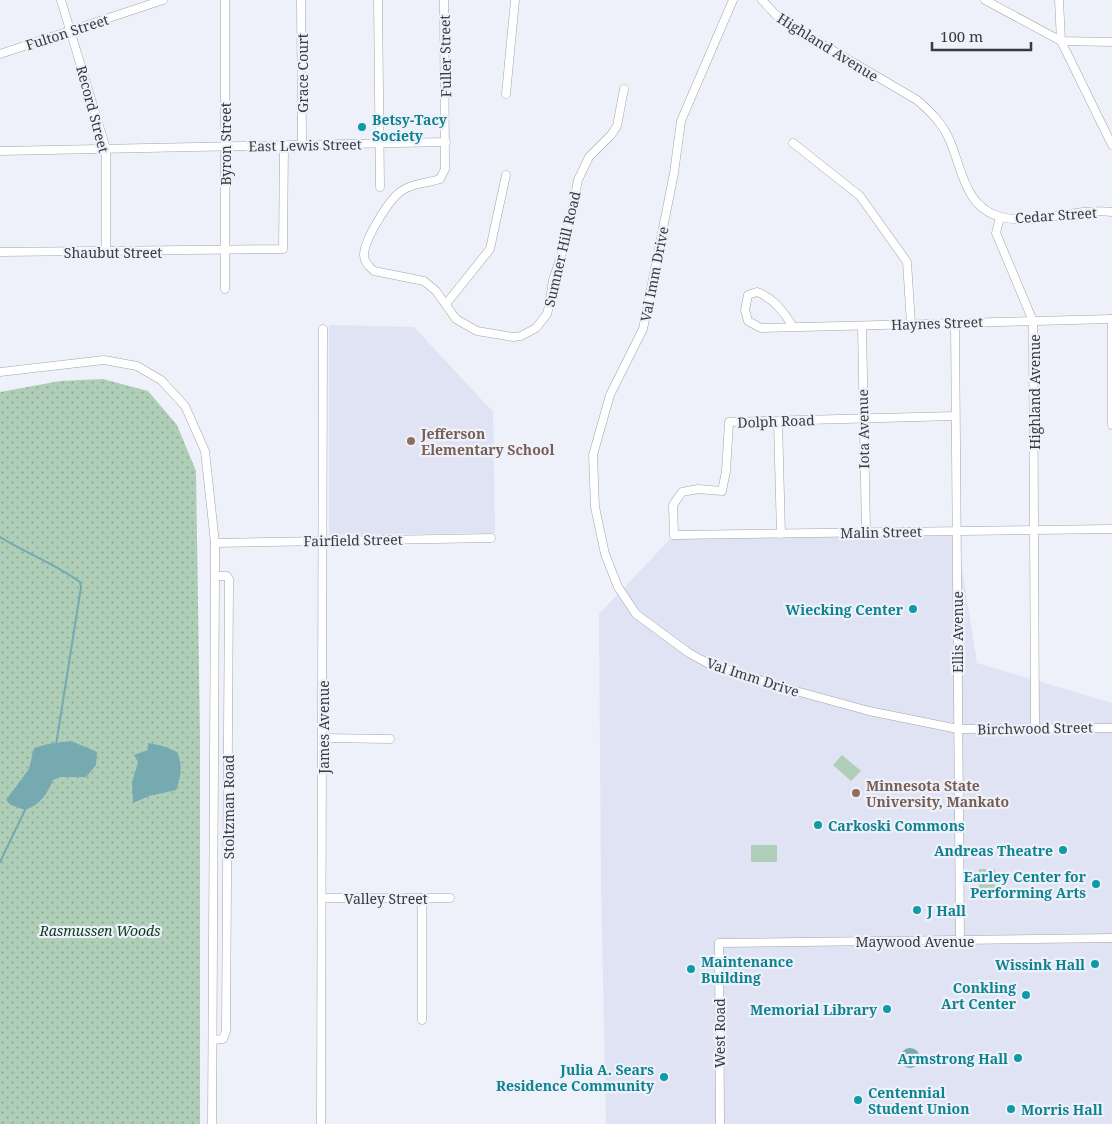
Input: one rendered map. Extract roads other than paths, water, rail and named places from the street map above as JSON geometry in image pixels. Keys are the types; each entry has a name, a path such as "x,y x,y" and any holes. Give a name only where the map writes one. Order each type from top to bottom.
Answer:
{"street":[{"name":"Record Street","path":"61,0 72,31 106,149 106,252"},
{"name":"Fulton Street","path":"0,54 163,0"},
{"name":"Byron Street","path":"225,0 225,289"},
{"name":"Grace Court","path":"301,0 302,145"},
{"path":"378,0 380,187"},
{"name":"Fuller Street","path":"444,0 446,142"},
{"path":"506,94 516,0"},
{"name":"Val Imm Drive","path":"733,0 682,121 674,173 643,329 610,395 593,455 594,507 605,554 618,587 636,614 689,654 709,664 869,711 958,729"},
{"name":"Highland Avenue","path":"762,0 775,14 791,26 917,100 931,112 951,142 968,190 983,207 1000,217 996,233 1034,321 1035,728"},
{"path":"985,0 1061,41 1112,42"},
{"path":"1059,0 1061,41 1109,133 1112,145"},
{"name":"Sumner Hill Road","path":"446,142 445,169 440,179 412,186 397,195 376,226 366,246 364,255 368,267 374,271 424,281 431,286 462,324 477,331 504,336 521,336 529,333 542,322 547,314 553,280 567,238 578,180 589,157 611,136 617,126 624,89"},
{"name":"East Lewis Street","path":"0,151 446,142"},
{"path":"793,143 860,196 907,262 912,324"},
{"name":"Shaubut Street","path":"0,252 284,249 284,146"},
{"path":"446,304 490,249 506,175"},
{"name":"Cedar Street","path":"1000,217 1024,219 1077,212 1112,212"},
{"name":"Haynes Street","path":"793,328 787,316 771,299 757,292 748,295 745,310 748,321 762,328 793,328 1112,319"},
{"path":"1112,319 1112,425"},
{"name":"Ellis Avenue","path":"955,323 960,941"},
{"name":"Iota Avenue","path":"862,326 866,532"},
{"name":"James Avenue","path":"321,1124 324,738 323,329"},
{"name":"Stoltzman Road","path":"0,372 104,360 137,366 162,380 185,406 204,451 215,543 216,576 212,1124"},
{"name":"Dolph Road","path":"673,512 672,505 682,492 698,489 722,491 726,471 729,422 956,416"},
{"path":"778,422 781,534"},
{"name":"Malin Street","path":"673,512 674,535 1112,529"},
{"name":"Fairfield Street","path":"215,543 490,538"},
{"name":"Stoltzman Road","path":"213,1040 223,1039 226,1031 230,585 230,579 227,576 216,576"},
{"name":"Birchwood Street","path":"958,729 1112,728"},
{"path":"324,738 390,739"},
{"name":"Valley Street","path":"322,898 450,898"},
{"path":"422,898 422,1020"},
{"name":"Maywood Avenue","path":"719,943 1112,938"},
{"name":"West Road","path":"719,943 720,1124"}],"water":[{"path":"71,741 97,752 96,765 86,777 60,777 53,780 42,798 35,805 25,810 11,805 6,800 29,769 34,748"},
{"path":"148,743 163,746 177,752 181,767 179,781 176,790 149,796 133,803 132,782 138,762 134,755 148,750"},
{"path":"906,1048 914,1048 920,1054 920,1062 914,1068 906,1068 900,1062 900,1054"}],"waterway":[{"path":"0,537 80,582 81,587 56,745"},
{"path":"0,862 26,808"}],"place":[{"name":"Betsy-Tacy Society","path":"362,127"},
{"name":"Jefferson Elementary School","path":"411,441"},
{"name":"Wiecking Center","path":"913,609"},
{"name":"Minnesota State University, Mankato","path":"856,793"},
{"name":"Carkoski Commons","path":"818,825"},
{"name":"Andreas Theatre","path":"1063,850"},
{"name":"Earley Center for Performing Arts","path":"1096,884"},
{"name":"J Hall","path":"917,910"},
{"name":"Wissink Hall","path":"1095,964"},
{"name":"Maintenance Building","path":"691,969"},
{"name":"Conkling Art Center","path":"1026,995"},
{"name":"Memorial Library","path":"887,1009"},
{"name":"Armstrong Hall","path":"1018,1058"},
{"name":"Julia A. Sears Residence Community","path":"664,1077"},
{"name":"Centennial Student Union","path":"858,1100"},
{"name":"Morris Hall","path":"1011,1109"}],"park label":[{"name":"Rasmussen Woods","path":"100,930"}]}
